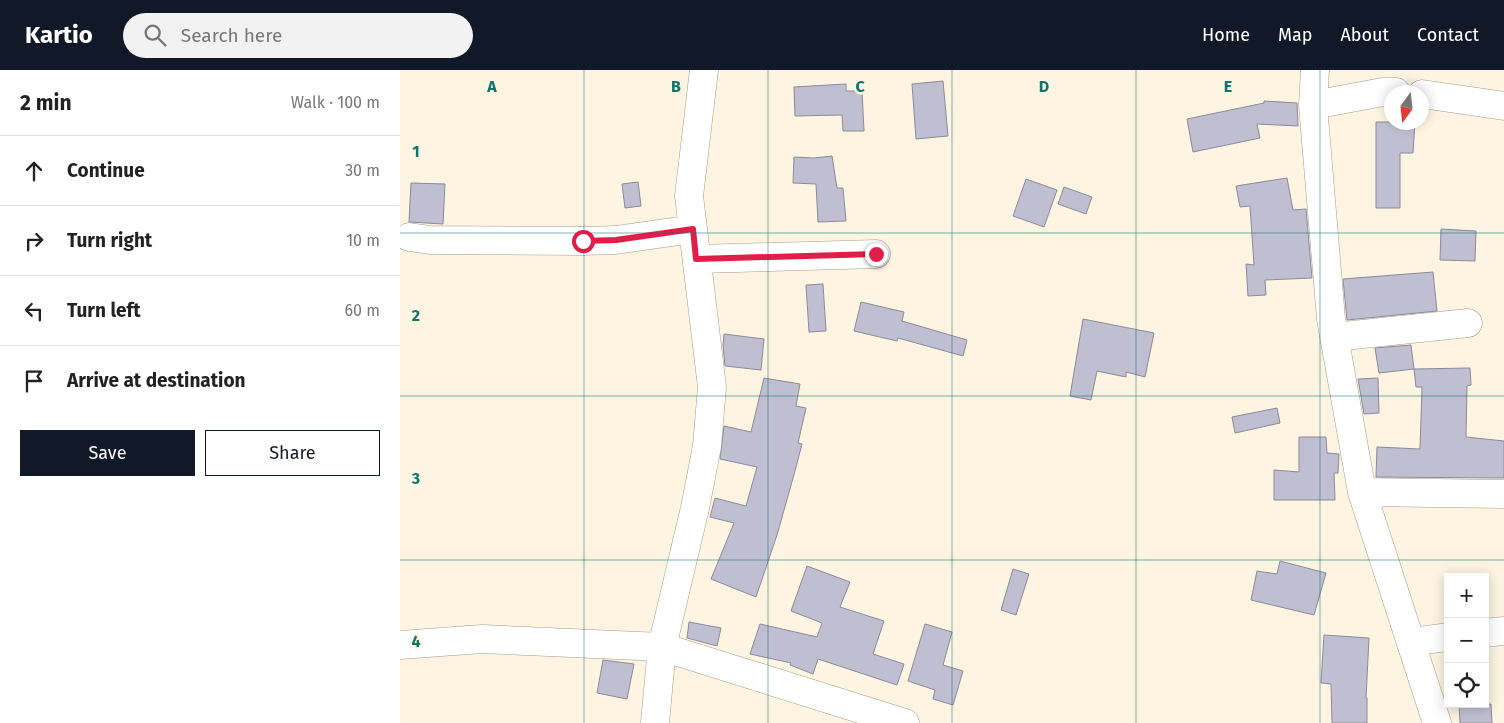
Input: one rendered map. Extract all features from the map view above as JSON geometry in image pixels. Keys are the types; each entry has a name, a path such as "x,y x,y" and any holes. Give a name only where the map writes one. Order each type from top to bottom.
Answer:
{"street":[{"path":"655,723 662,647 695,508 707,446 712,387 689,196 704,70"},
{"path":"1314,70 1313,105 1331,319 1362,492 1437,723"},
{"path":"1313,105 1384,92"},
{"path":"1429,95 1504,106"},
{"path":"409,237 430,240 583,241 616,240 693,229"},
{"path":"696,259 876,254"},
{"path":"1334,337 1468,323"},
{"path":"1362,492 1504,494"},
{"path":"1489,633 1504,631"},
{"path":"400,645 482,638 662,647 905,723"},
{"path":"1411,642 1444,638"}],"building":[{"path":"943,81 948,136 916,139 912,84"},
{"path":"846,84 846,91 862,91 864,131 843,131 842,115 795,116 794,87"},
{"path":"1264,101 1297,103 1298,126 1257,124 1260,138 1193,152 1187,119 1264,103"},
{"path":"1376,122 1384,122 1384,130 1414,130 1413,153 1400,153 1400,208 1376,208"},
{"path":"832,156 837,188 843,188 846,221 818,222 816,184 793,183 794,157 814,158"},
{"path":"1287,178 1293,210 1306,209 1312,278 1265,280 1266,295 1248,296 1246,264 1254,265 1250,206 1240,207 1236,186"},
{"path":"1026,179 1057,190 1044,227 1013,216"},
{"path":"638,182 641,206 625,208 622,184"},
{"path":"411,183 445,184 443,224 409,222"},
{"path":"1064,187 1092,197 1086,214 1058,204"},
{"path":"1441,229 1476,231 1475,261 1440,260"},
{"path":"1433,272 1437,311 1347,320 1343,279"},
{"path":"823,284 826,331 809,332 806,285"},
{"path":"861,302 904,312 902,321 967,340 963,356 898,338 897,341 854,331"},
{"path":"1083,319 1154,333 1145,377 1126,372 1126,377 1097,371 1091,400 1070,396"},
{"path":"724,334 764,339 761,370 725,366"},
{"path":"1411,345 1414,369 1379,373 1375,348"},
{"path":"1470,368 1471,385 1467,386 1466,437 1504,441 1504,478 1376,477 1377,447 1420,449 1422,387 1416,387 1414,369"},
{"path":"764,378 800,384 796,406 806,408 798,443 802,444 795,471 777,535 756,597 711,579 734,523 710,517 715,498 746,506 757,467 720,459 724,426 751,432"},
{"path":"1378,378 1379,413 1364,414 1358,379"},
{"path":"1277,408 1280,423 1235,433 1232,417"},
{"path":"1299,437 1326,437 1327,453 1339,454 1338,473 1334,473 1335,500 1274,500 1274,470 1299,472"},
{"path":"1280,561 1326,573 1314,615 1251,600 1257,571 1277,574"},
{"path":"807,566 850,582 840,607 884,621 873,654 904,664 897,685 818,659 813,674 790,665 791,663 750,654 760,624 817,637 822,623 791,611"},
{"path":"1013,569 1029,574 1016,615 1001,610"},
{"path":"689,622 721,628 717,646 687,638"},
{"path":"925,624 952,632 943,665 963,671 953,705 933,699 935,690 908,681"},
{"path":"1324,635 1369,638 1366,698 1367,723 1332,723 1331,684 1321,683"},
{"path":"603,660 634,664 627,699 597,693"},
{"path":"1489,704 1491,704 1492,723 1460,723 1459,708 1489,708"}],"route":[{"path":"583,241 616,240 693,229 696,259 876,254"}]}
